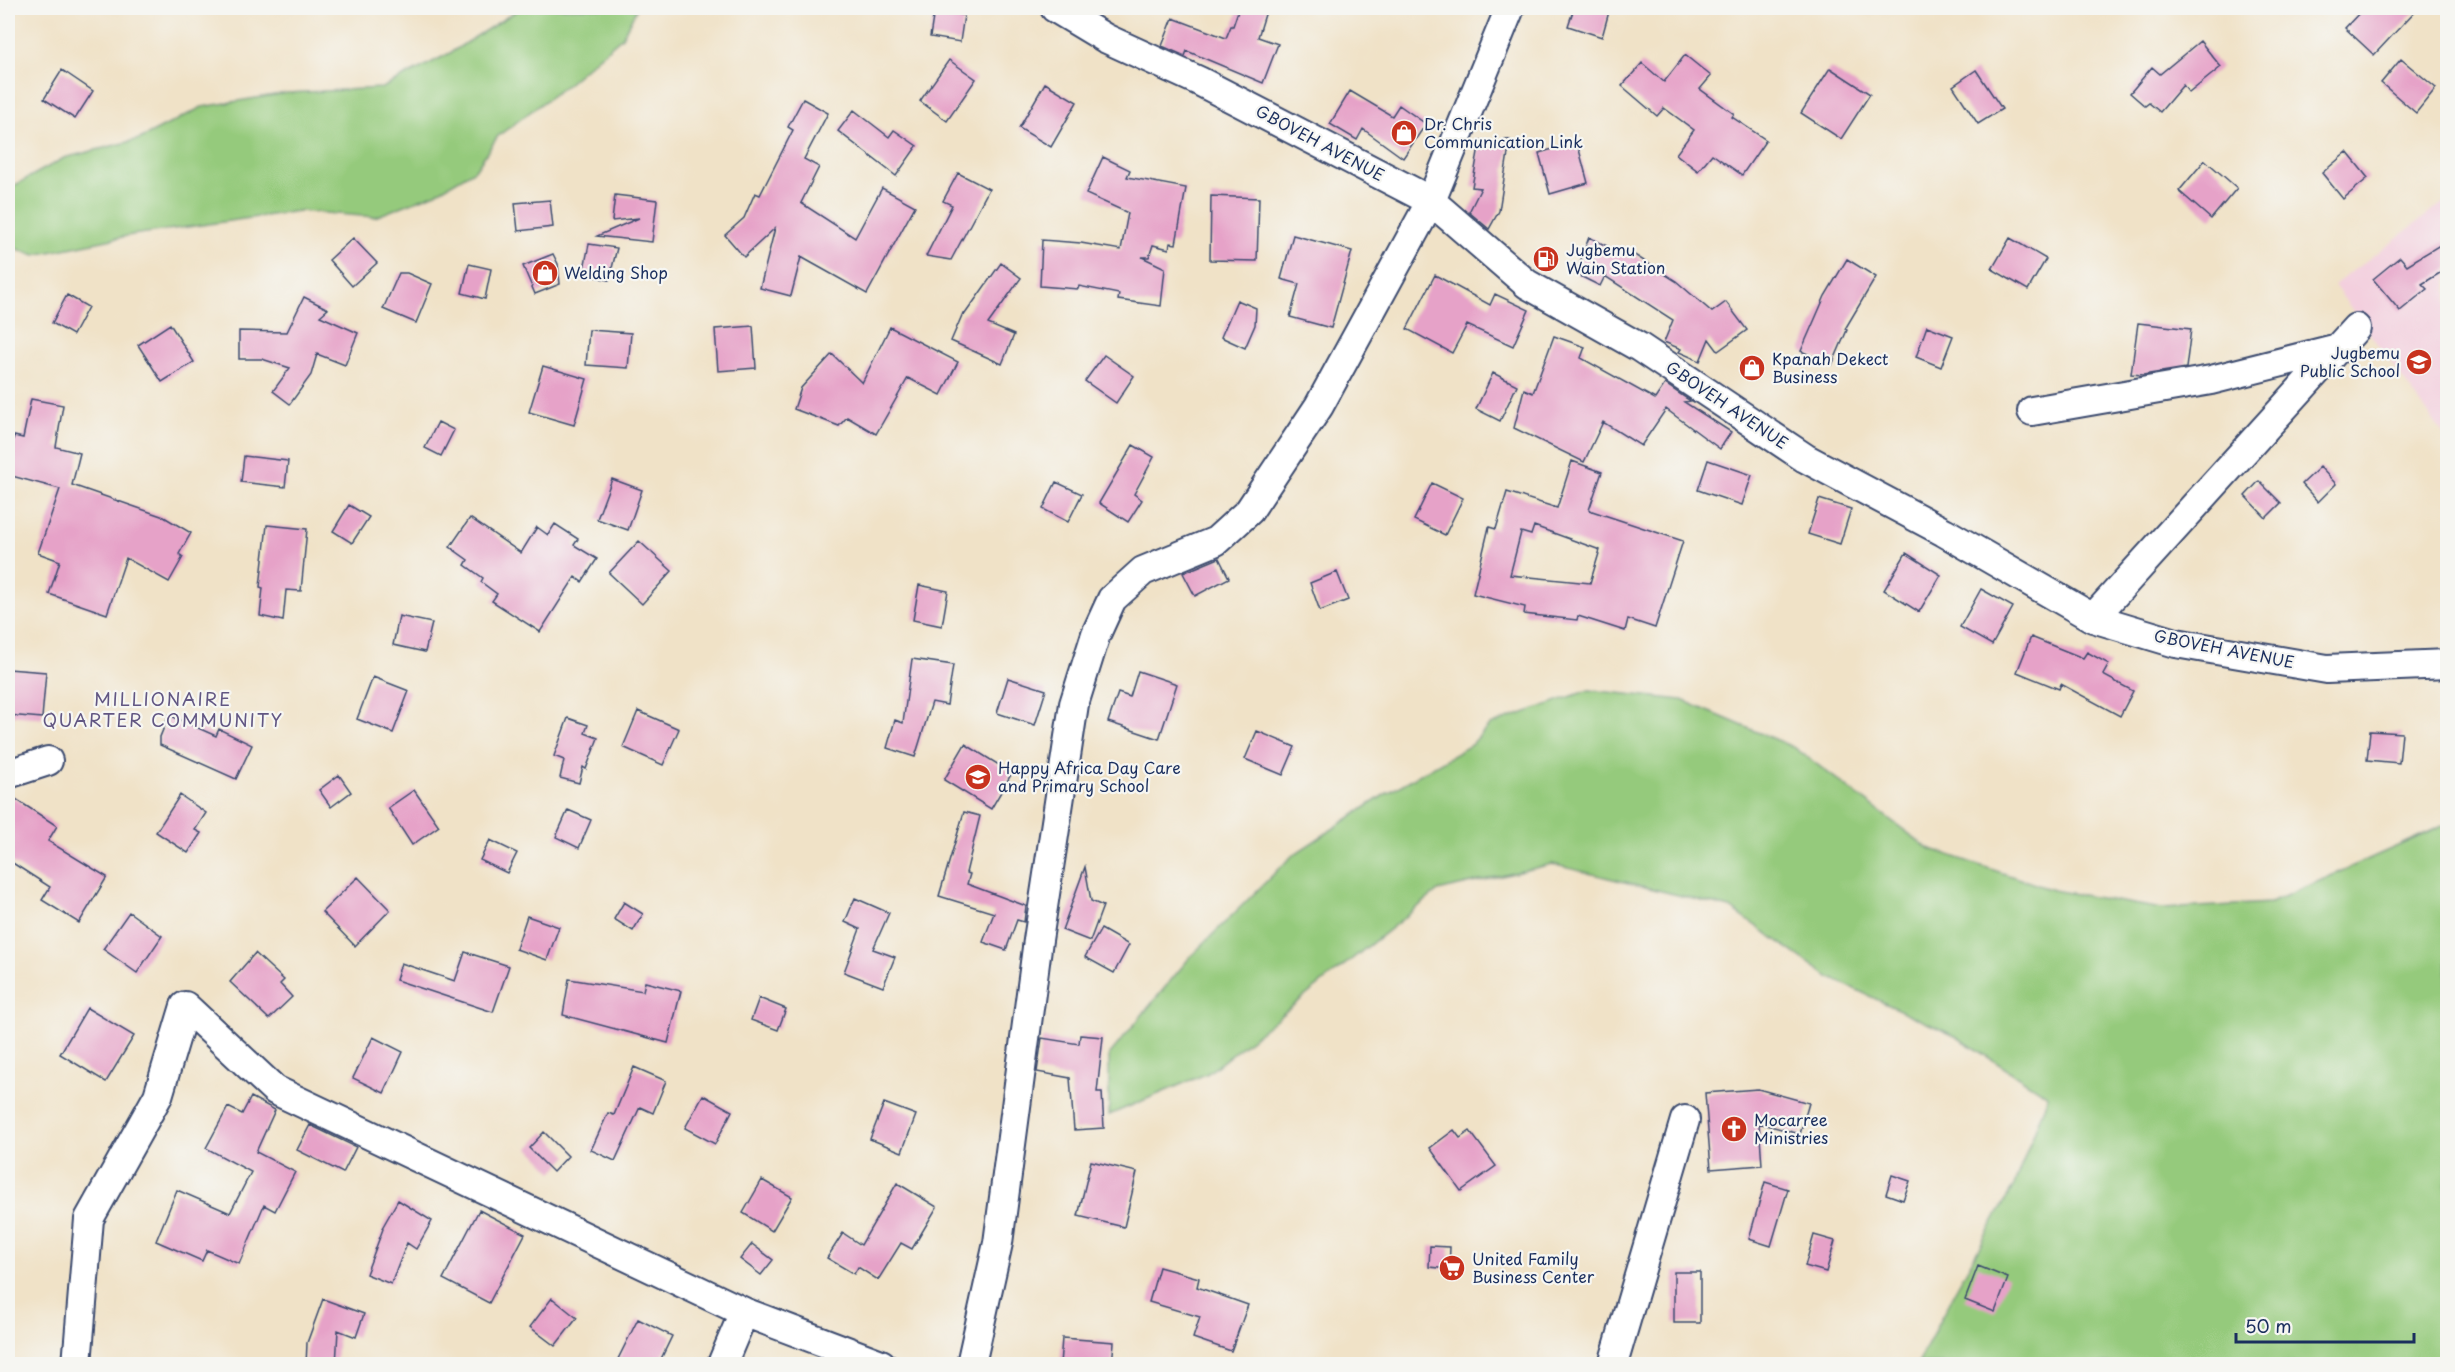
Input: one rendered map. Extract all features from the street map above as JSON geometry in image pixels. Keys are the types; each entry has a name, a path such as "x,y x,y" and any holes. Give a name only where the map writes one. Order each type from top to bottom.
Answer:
{"street":[{"name":"GBOVEH AVENUE","path":"1055,8 1105,39 1200,81 1431,201 1527,284 1639,347 1805,458 1944,532 2093,618 2176,643 2327,669 2448,664"},
{"path":"971,1365 999,1243 1038,940 1074,704 1096,634 1112,599 1143,571 1216,541 1250,511 1319,406 1431,201 1510,8"},
{"path":"2032,411 2211,380 2347,338 2093,618"},
{"path":"8,774 48,761"},
{"path":"77,1365 89,1219 158,1096 185,1006 275,1090 744,1312 880,1365"},
{"path":"1613,1365 1685,1120"},
{"path":"722,1365 744,1312"}],"shaded area":[{"name":"Jugbemu Public School","path":"2447,200 2447,439 2334,285"}],"green space":[{"path":"521,8 637,8 622,37 565,86 498,136 475,170 436,193 375,217 299,211 132,235 35,255 8,246 8,189 64,158 140,139 202,107 287,93 382,88 450,53"},
{"path":"1589,690 1682,700 1795,748 1928,848 2053,890 2162,909 2270,903 2447,824 2447,1364 1918,1364 1953,1294 2014,1185 2048,1096 1957,1037 1829,977 1730,908 1552,864 1438,891 1208,1073 1109,1115 1109,1055 1191,956 1293,855 1384,795 1471,745 1490,725"}],"building":[{"path":"1239,8 1267,8 1258,37 1278,44 1263,83 1187,51 1185,56 1162,46 1173,18 1226,38"},
{"path":"1574,8 1610,8 1602,37 1568,26"},
{"path":"2364,8 2418,8 2374,55 2345,28"},
{"path":"934,11 964,15 960,42 930,37"},
{"path":"2200,41 2221,67 2189,93 2183,85 2160,112 2149,103 2145,106 2130,93 2152,67 2160,74"},
{"path":"1685,55 1711,76 1700,89 1734,114 1732,117 1766,140 1742,175 1712,154 1698,171 1676,154 1694,130 1664,108 1657,116 1622,86 1642,63 1664,82"},
{"path":"2401,59 2436,88 2416,113 2381,83"},
{"path":"949,60 976,79 947,121 920,101"},
{"path":"1830,68 1870,94 1841,139 1801,113"},
{"path":"62,70 93,91 75,119 44,99"},
{"path":"1976,70 2002,109 1978,124 1953,86"},
{"path":"1045,83 1077,102 1051,147 1019,128"},
{"path":"1350,91 1392,116 1399,105 1426,124 1403,158 1363,129 1357,140 1330,124"},
{"path":"803,99 828,113 804,159 819,167 801,203 855,238 882,188 915,206 867,294 801,257 791,296 760,288 775,228 744,257 725,235 744,218 755,193 760,195 793,130 788,127"},
{"path":"854,110 889,137 894,130 917,146 896,176 838,131"},
{"path":"1505,139 1510,140 1499,211 1489,229 1469,212 1481,188 1472,187 1480,140 1503,144"},
{"path":"1577,142 1588,183 1550,194 1539,153"},
{"path":"2347,152 2368,178 2343,199 2322,173"},
{"path":"1103,157 1130,170 1127,177 1186,188 1176,244 1170,243 1169,249 1153,245 1149,257 1142,257 1165,268 1161,306 1118,300 1119,294 1079,286 1078,289 1040,286 1042,240 1081,243 1121,250 1128,213 1086,194"},
{"path":"2205,160 2237,188 2211,219 2179,191"},
{"path":"958,173 989,189 951,260 926,256 952,205 943,201"},
{"path":"615,195 657,200 652,242 597,236 639,218 612,221"},
{"path":"1211,196 1259,198 1257,261 1210,260"},
{"path":"550,200 553,227 518,231 515,203"},
{"path":"1293,235 1352,251 1331,328 1290,317 1299,284 1281,279"},
{"path":"1589,237 1630,258 1633,254 1676,281 1712,312 1726,302 1747,330 1718,351 1709,339 1700,361 1679,352 1681,349 1664,342 1673,320 1605,276 1600,286 1576,274"},
{"path":"353,238 377,263 352,286 329,260"},
{"path":"2010,238 2046,259 2028,290 1992,269"},
{"path":"2448,240 2448,268 2422,284 2427,289 2400,311 2373,279 2400,257 2407,265"},
{"path":"589,244 617,248 609,280 583,274"},
{"path":"553,254 558,264 560,284 535,294 523,266"},
{"path":"1847,259 1876,277 1845,329 1847,330 1832,365 1801,351 1825,296"},
{"path":"1001,263 1021,278 988,324 1014,335 1002,364 951,341 963,313 965,314"},
{"path":"469,264 491,269 485,299 462,293"},
{"path":"399,273 407,273 432,284 416,323 383,309"},
{"path":"1435,275 1490,305 1495,294 1529,310 1513,346 1467,325 1452,353 1407,329"},
{"path":"67,295 88,307 73,335 52,323"},
{"path":"304,297 328,309 320,316 358,333 345,365 317,354 311,375 290,404 273,391 290,368 262,359 239,359 239,331 287,332"},
{"path":"1237,300 1256,308 1255,325 1245,348 1221,337"},
{"path":"2138,323 2191,329 2186,368 2143,375 2131,374"},
{"path":"170,324 194,362 162,382 138,345"},
{"path":"753,326 756,368 718,371 715,329"},
{"path":"1927,326 1953,336 1941,367 1916,357"},
{"path":"890,327 958,362 941,395 908,378 876,434 847,417 839,426 794,409 801,388 832,354 862,383"},
{"path":"589,330 631,333 628,368 586,365"},
{"path":"1554,336 1585,347 1581,358 1655,399 1665,384 1690,401 1684,402 1731,432 1720,449 1666,409 1641,446 1603,422 1584,462 1514,428 1524,389 1533,393"},
{"path":"1104,355 1134,376 1116,403 1085,381"},
{"path":"543,366 587,379 574,425 529,412"},
{"path":"1493,373 1517,385 1500,421 1476,409"},
{"path":"31,399 63,405 56,447 80,453 72,485 164,517 191,533 179,554 183,557 169,582 126,558 107,614 49,594 60,561 38,553 60,489 8,475 8,460 14,436 23,438"},
{"path":"438,422 454,430 441,456 425,448"},
{"path":"1133,445 1154,457 1134,494 1142,500 1128,522 1099,503"},
{"path":"244,456 288,461 285,487 241,482"},
{"path":"1708,460 1752,475 1742,505 1698,490"},
{"path":"1572,461 1602,472 1589,510 1683,541 1655,628 1628,619 1625,631 1578,616 1577,620 1524,614 1525,607 1473,594 1489,527 1496,529 1507,492 1557,508","holes":["1534,526 1600,550 1590,583 1510,575 1521,532 1531,535"]},
{"path":"2320,467 2336,484 2318,502 2302,484"},
{"path":"612,479 642,490 628,530 597,519"},
{"path":"2259,481 2281,503 2266,518 2245,496"},
{"path":"1056,482 1082,494 1068,522 1043,509"},
{"path":"1432,483 1463,498 1445,535 1414,520"},
{"path":"1819,499 1851,509 1840,544 1808,534"},
{"path":"349,505 369,517 352,543 333,531"},
{"path":"470,518 521,553 537,527 548,535 555,524 578,539 574,545 597,559 582,582 575,577 540,632 492,601 497,594 481,582 483,578 465,565 468,560 450,547"},
{"path":"267,525 307,529 301,591 286,590 283,621 260,616 263,588 260,587"},
{"path":"639,541 672,571 642,604 609,573"},
{"path":"1906,553 1941,575 1919,612 1884,590"},
{"path":"1219,558 1229,578 1195,596 1183,573"},
{"path":"1337,572 1348,600 1320,611 1310,583"},
{"path":"919,585 948,591 942,626 913,620"},
{"path":"1981,589 2013,607 1992,645 1960,627"},
{"path":"399,616 432,623 425,652 393,645"},
{"path":"2031,637 2083,658 2087,652 2109,664 2103,675 2133,691 2120,716 2061,684 2059,689 2017,672"},
{"path":"912,659 953,665 947,705 932,702 915,757 887,748 895,720 903,723"},
{"path":"8,669 46,672 42,718 8,715"},
{"path":"1138,671 1177,684 1159,739 1108,722 1118,693 1130,697"},
{"path":"373,677 409,691 393,733 357,719"},
{"path":"1008,678 1046,690 1035,725 997,713"},
{"path":"638,711 679,729 663,765 623,747"},
{"path":"169,715 216,736 219,729 252,745 236,779 160,745 160,737"},
{"path":"568,718 588,725 585,733 598,738 586,769 583,767 579,783 560,778 564,760 554,756"},
{"path":"1257,731 1295,747 1283,775 1245,759"},
{"path":"2370,731 2402,733 2399,763 2367,760"},
{"name":"Happy Africa Day Care and Primary School","path":"965,744 1012,773 991,809 944,780"},
{"path":"339,775 351,792 331,807 319,790"},
{"path":"414,790 439,826 412,845 388,808"},
{"path":"8,794 57,826 48,841 107,877 79,923 42,900 50,887 8,860"},
{"path":"180,795 206,813 195,830 201,833 188,853 156,832"},
{"path":"568,810 591,820 579,848 556,837"},
{"path":"964,812 980,816 966,873 970,874 967,884 1026,906 1024,922 1017,920 1006,950 983,942 994,913 939,896"},
{"path":"490,840 517,853 507,873 480,860"},
{"path":"1085,867 1091,901 1103,906 1090,941 1062,930"},
{"path":"358,877 390,910 355,946 322,912"},
{"path":"855,898 889,913 873,949 895,957 883,987 844,972 860,929 845,922"},
{"path":"624,902 643,914 633,931 614,919"},
{"path":"129,912 162,936 137,973 103,949"},
{"path":"527,916 559,927 547,960 516,949"},
{"path":"1101,929 1129,945 1114,973 1085,957"},
{"path":"465,952 509,966 493,1012 396,980 401,963 455,981"},
{"path":"255,953 284,980 280,984 292,997 269,1019 230,982"},
{"path":"569,979 643,991 645,982 681,991 668,1043 563,1015"},
{"path":"759,998 786,1009 778,1030 751,1020"},
{"path":"87,1008 134,1036 106,1082 60,1054"},
{"path":"1080,1035 1103,1037 1097,1092 1102,1092 1104,1128 1074,1130 1070,1078 1037,1072 1042,1038 1079,1044"},
{"path":"373,1037 403,1052 384,1093 353,1078"},
{"path":"634,1067 666,1081 653,1113 640,1107 615,1161 591,1150 608,1113 614,1115"},
{"name":"Mocarree Ministries","path":"1758,1089 1809,1103 1800,1134 1759,1123 1762,1165 1711,1169 1705,1093"},
{"path":"703,1095 732,1111 715,1144 685,1128"},
{"path":"251,1097 275,1110 256,1152 295,1172 275,1211 264,1205 239,1264 207,1250 202,1261 156,1241 177,1190 230,1213 251,1172 206,1148 228,1107 242,1114"},
{"path":"884,1103 916,1115 902,1152 870,1139"},
{"path":"310,1125 356,1147 343,1173 297,1150"},
{"path":"1454,1130 1460,1138 1470,1131 1496,1166 1461,1191 1430,1148"},
{"path":"544,1132 568,1156 553,1172 529,1148"},
{"path":"1091,1161 1137,1172 1124,1227 1078,1216"},
{"path":"1892,1175 1910,1181 1903,1200 1886,1194"},
{"path":"762,1180 792,1197 772,1231 743,1213"},
{"path":"1765,1182 1788,1189 1771,1246 1749,1239"},
{"path":"897,1183 937,1207 912,1249 901,1243 878,1280 858,1267 854,1274 827,1258 843,1233 861,1245"},
{"path":"398,1200 432,1221 416,1249 407,1243 391,1284 366,1274 382,1228"},
{"path":"479,1210 525,1234 489,1303 443,1279"},
{"path":"1814,1235 1835,1241 1826,1272 1805,1266"},
{"path":"752,1244 773,1260 761,1275 740,1259"},
{"path":"1430,1246 1450,1247 1449,1269 1429,1267"},
{"path":"1978,1266 2008,1278 1995,1312 1965,1300"},
{"path":"1159,1267 1199,1278 1197,1287 1248,1305 1231,1351 1193,1338 1200,1317 1149,1302"},
{"path":"1674,1272 1700,1272 1700,1323 1674,1323"},
{"path":"552,1298 577,1318 555,1346 530,1327"},
{"path":"323,1299 364,1314 356,1337 338,1330 336,1365 306,1365 307,1343"},
{"path":"638,1319 672,1336 658,1365 615,1365"},
{"path":"1062,1338 1114,1342 1112,1365 1060,1365"}],"place":[{"name":"Dr. Chris Communication Link","path":"1404,133"},
{"name":"Jugbemu Wain Station","path":"1546,259"},
{"name":"Welding Shop","path":"545,273"},
{"name":"Jugbemu Public School","path":"2419,362"},
{"name":"Kpanah Dekect Business","path":"1752,368"},
{"name":"Happy Africa Day Care and Primary School","path":"978,777"},
{"name":"Mocarree Ministries","path":"1734,1129"},
{"name":"United Family Business Center","path":"1452,1268"}],"district":[{"name":"MILLIONAIRE QUARTER COMMUNITY","path":"163,710"}]}
